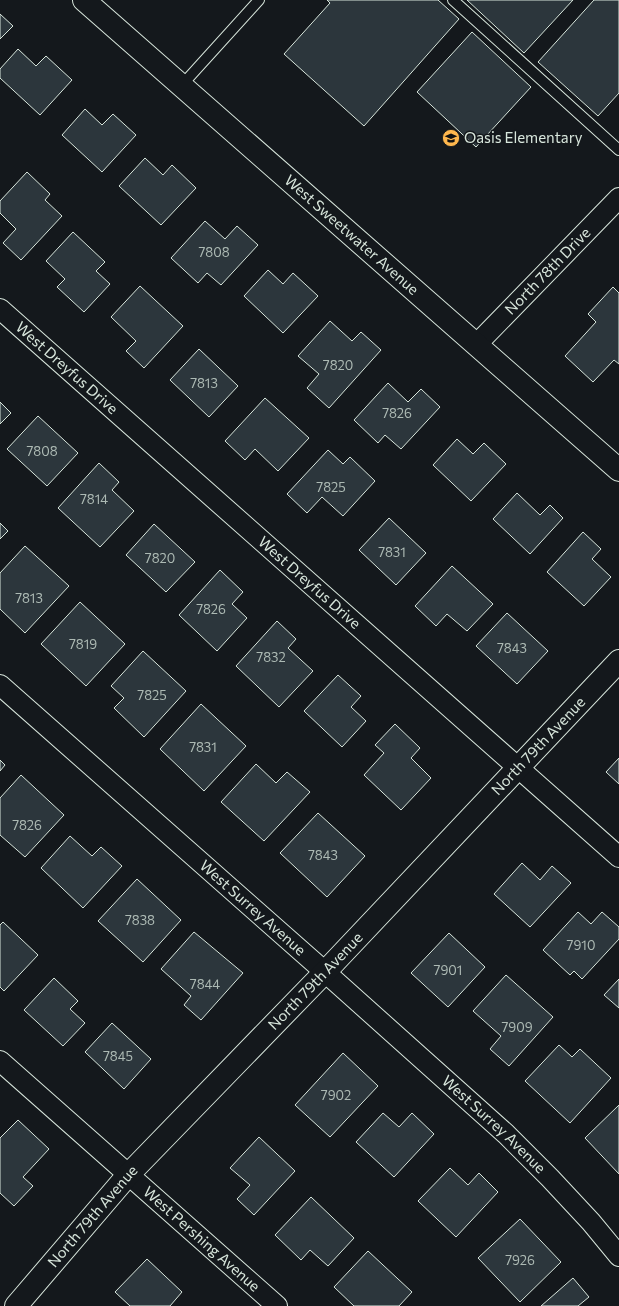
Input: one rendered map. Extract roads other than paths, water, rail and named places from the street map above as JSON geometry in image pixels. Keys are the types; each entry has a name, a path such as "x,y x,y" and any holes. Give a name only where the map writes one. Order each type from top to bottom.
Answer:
{"street":[{"name":"West Sweetwater Avenue","path":"84,0 619,470"},
{"name":"North 78th Drive","path":"476,345 619,198"},
{"name":"West Dreyfus Drive","path":"0,309 619,857"},
{"name":"North 79th Avenue","path":"16,1306 128,1175 325,972 619,661"},
{"name":"West Surrey Avenue","path":"0,685 506,1134 591,1222 619,1256"},
{"name":"West Pershing Avenue","path":"0,1061 277,1306"}],"lane":[{"path":"182,85 259,0"},
{"path":"453,0 619,150"}],"place":[{"name":"Oasis Elementary","path":"451,138"}]}
